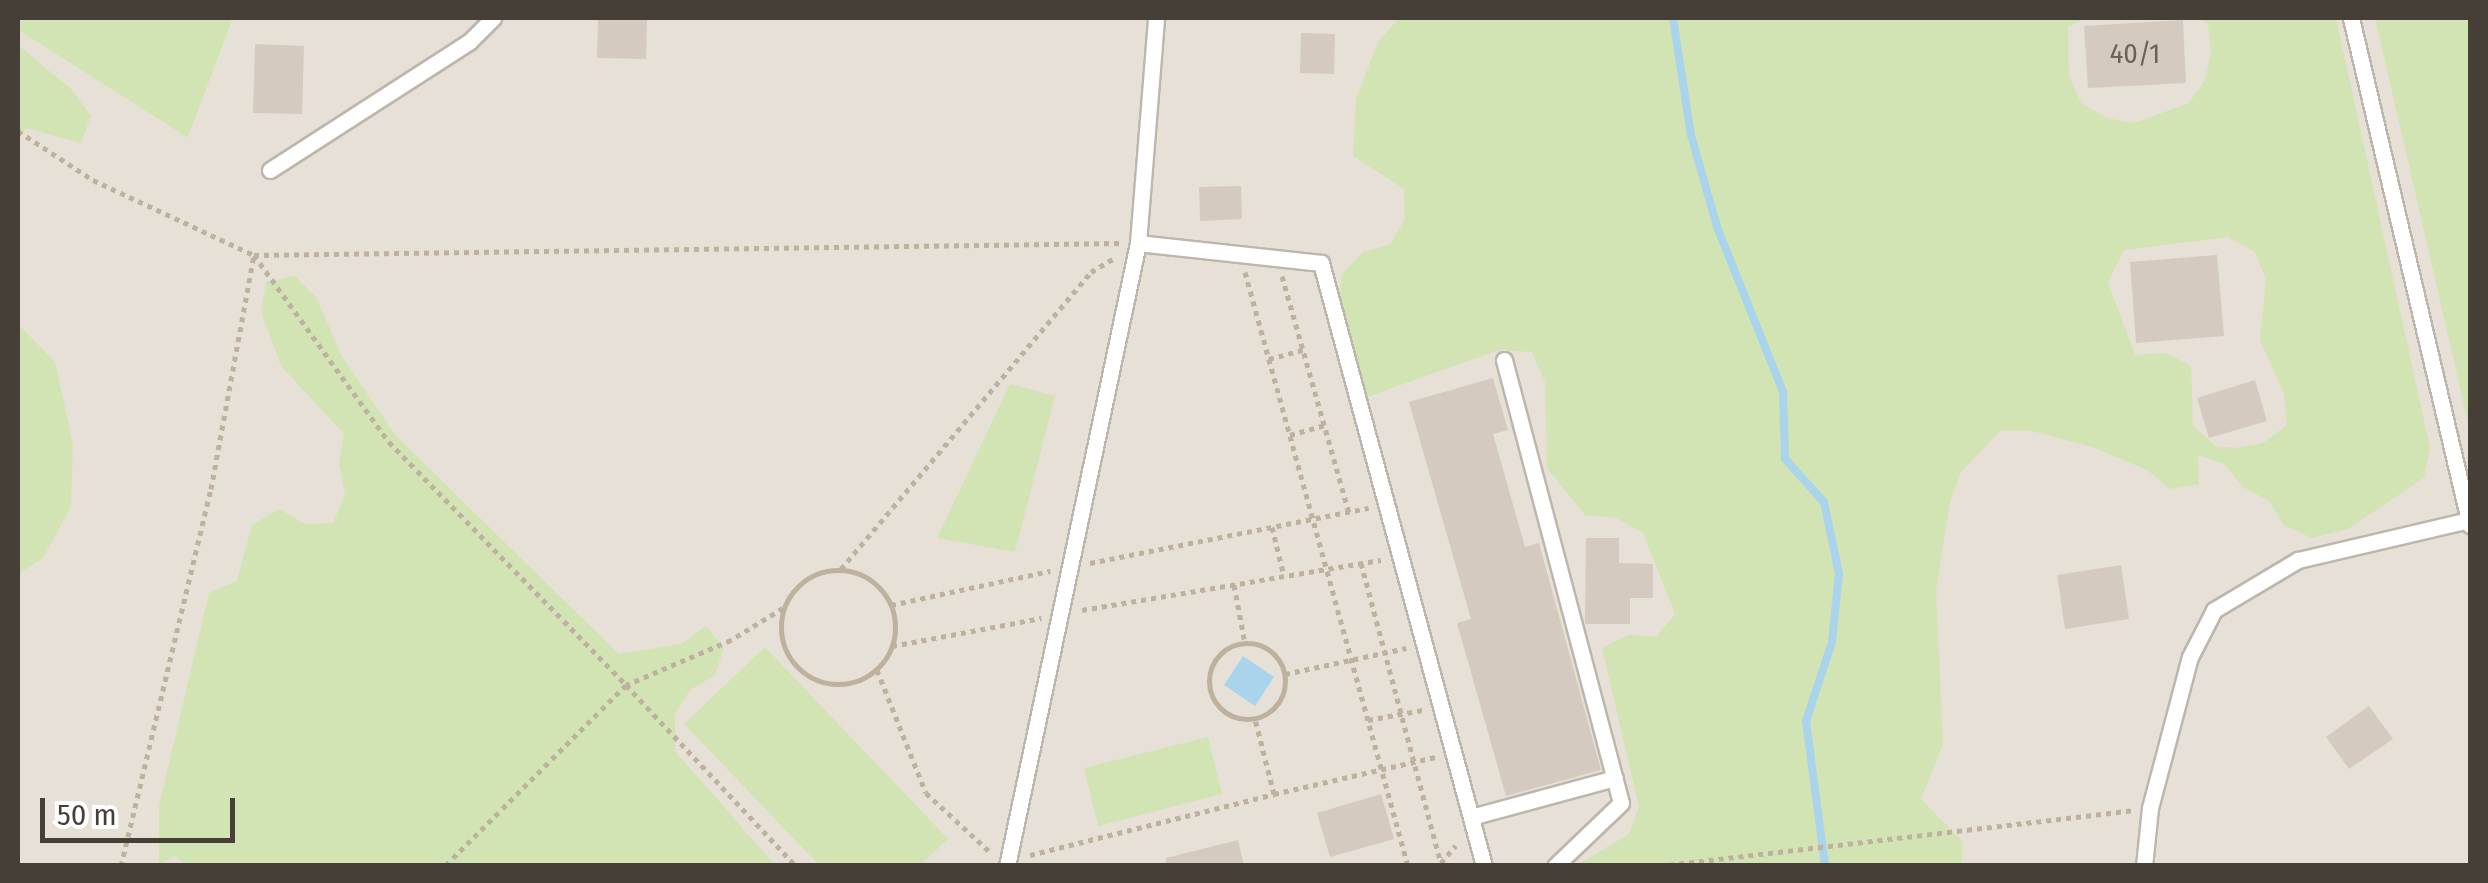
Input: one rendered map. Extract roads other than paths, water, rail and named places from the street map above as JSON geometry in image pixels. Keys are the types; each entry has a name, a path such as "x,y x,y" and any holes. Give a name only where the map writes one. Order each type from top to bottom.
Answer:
{"lane":[{"path":"270,170 470,41 494,18"},
{"path":"1007,863 1138,242 1156,18"},
{"path":"2144,866 2150,808 2190,657 2214,610 2298,560 2470,522 2350,18"},
{"path":"1138,242 1321,264 1484,866"},
{"path":"1504,360 1622,802 1555,866"},
{"path":"1470,817 1615,778"}],"water":[{"path":"1243,656 1274,677 1255,706 1224,685"}],"waterway":[{"path":"1673,18 1691,135 1717,227 1783,392 1785,459 1824,502 1839,574 1832,642 1806,721 1825,866"}]}
